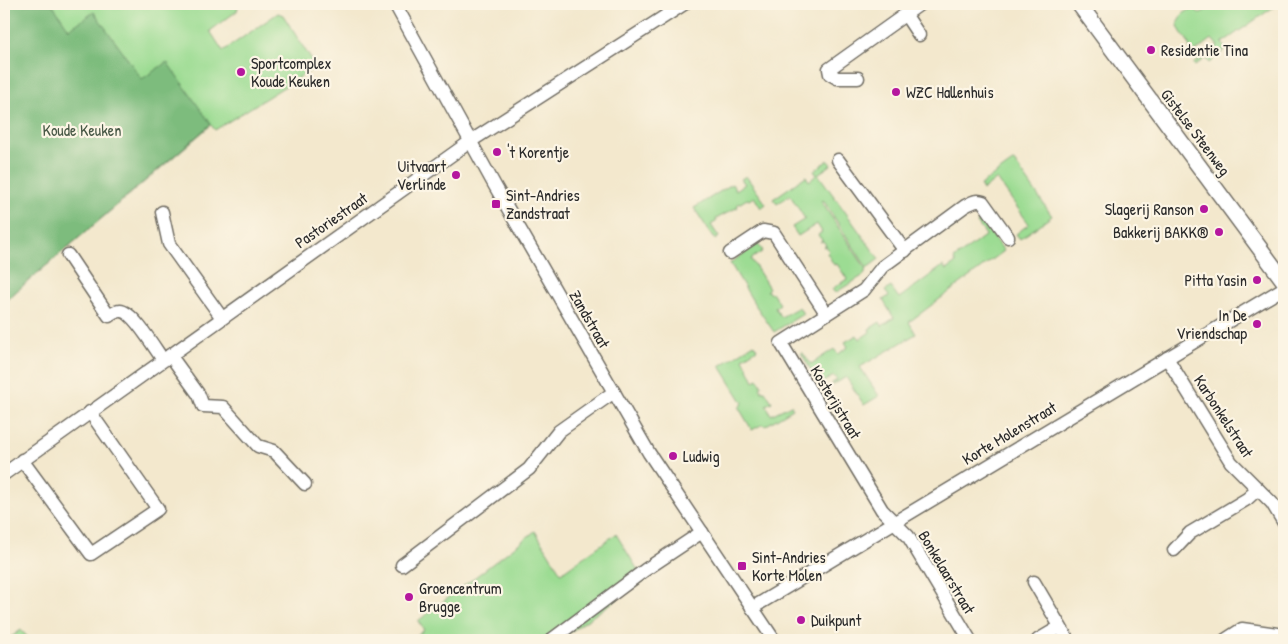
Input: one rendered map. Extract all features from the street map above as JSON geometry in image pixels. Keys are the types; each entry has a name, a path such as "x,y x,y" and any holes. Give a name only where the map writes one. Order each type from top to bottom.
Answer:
{"main road":[{"name":"Gistelse Steenweg","path":"1079,4 1284,281"}],"street":[{"name":"Zandstraat","path":"395,4 495,186 649,453 774,640"},
{"name":"Pastoriestraat","path":"4,474 471,141 684,4"},
{"path":"858,78 837,78 828,72 829,69 920,4"},
{"path":"905,14 919,35"},
{"path":"838,160 905,251"},
{"name":"Kosterijstraat","path":"895,521 882,510 781,343 864,290 882,267 966,206 979,200 983,202 1008,237"},
{"path":"162,212 169,244 222,318"},
{"path":"730,253 763,231 774,233 826,313"},
{"path":"68,255 109,316 119,311 126,312 199,395 203,406 223,407 258,446 274,451 305,484"},
{"name":"Korte Molenstraat","path":"752,608 1284,288"},
{"name":"Karbonkelstraat","path":"1167,358 1232,462 1272,503 1284,523"},
{"path":"402,565 529,469 559,431 614,392"},
{"path":"22,460 90,554 158,509 90,412"},
{"path":"1174,550 1190,533 1247,499 1258,489"},
{"name":"Bonkelaarstraat","path":"895,521 908,536 970,640"},
{"path":"551,640 645,570 702,532"},
{"path":"1034,582 1068,640"},
{"path":"1038,640 1060,627"},
{"path":"1225,640 1242,628 1284,635"}],"green space":[{"name":"Koude Keuken","path":"4,4 237,4 237,11 210,31 223,51 278,13 283,15 316,67 215,130 211,125 4,302"},
{"name":"Koude Keuken","path":"4,4 52,4 69,29 94,12 142,79 167,62 211,124 4,302"},
{"path":"1208,4 1278,4 1222,43 1226,49 1209,63 1205,58 1195,66 1193,64 1218,46 1212,39 1191,55 1189,44 1180,30 1178,21 1182,15 1195,8 1199,14 1206,10 1204,6"},
{"path":"828,160 831,165 818,174 879,259 867,268 823,200 821,201 866,269 864,275 835,293 832,289 847,279 837,264 834,265 827,253 829,251 826,246 823,247 826,245 823,241 820,242 822,240 818,235 822,232 817,224 798,236 792,227 805,219 790,195 777,204 773,199 806,176 809,181 817,175 814,171"},
{"path":"1014,161 1052,216 1020,239 1016,234 1029,224 997,179 983,190 980,185"},
{"path":"746,176 766,204 761,208 754,197 749,200 747,199 737,205 738,207 716,219 717,221 711,225 719,237 715,240 694,208 732,184 736,190 745,184 741,179"},
{"path":"982,220 1004,251 909,322 916,334 860,367 879,396 864,405 846,377 833,385 832,383 837,380 834,376 819,384 801,353 811,364 834,349 838,354 848,347 845,342 857,335 860,339 870,332 869,329 880,322 882,326 894,318 883,300 889,296 885,291 891,287 899,298 943,266 946,270 956,263 954,259 986,235 977,223"},
{"path":"758,244 763,251 751,259 769,288 767,290 770,294 772,292 780,304 775,308 781,317 799,307 803,314 774,332 730,263"},
{"path":"754,344 757,349 743,358 754,381 758,379 762,386 760,387 762,391 765,391 772,402 766,405 771,415 791,405 793,409 765,426 763,424 752,430 739,408 743,403 720,366"},
{"path":"535,531 561,573 616,534 644,580 559,640 410,640 424,630 418,621"},
{"path":"21,630 30,640 7,640"}],"place":[{"name":"Residentie Tina","path":"1151,50"},
{"name":"Sportcomplex Koude Keuken","path":"241,72"},
{"name":"WZC Hallenhuis","path":"896,92"},
{"name":"'t Korentje","path":"497,152"},
{"name":"Uitvaart Verlinde","path":"456,175"},
{"name":"Sint-Andries Zandstraat","path":"496,204"},
{"name":"Slagerij Ranson","path":"1204,209"},
{"name":"Bakkerij BAKK®","path":"1219,232"},
{"name":"Pitta Yasin","path":"1257,280"},
{"name":"In De Vriendschap","path":"1257,324"},
{"name":"Ludwig","path":"673,456"},
{"name":"Sint-Andries Korte Molen","path":"742,566"},
{"name":"Groencentrum Brugge","path":"409,597"},
{"name":"Duikpunt","path":"801,620"}]}
